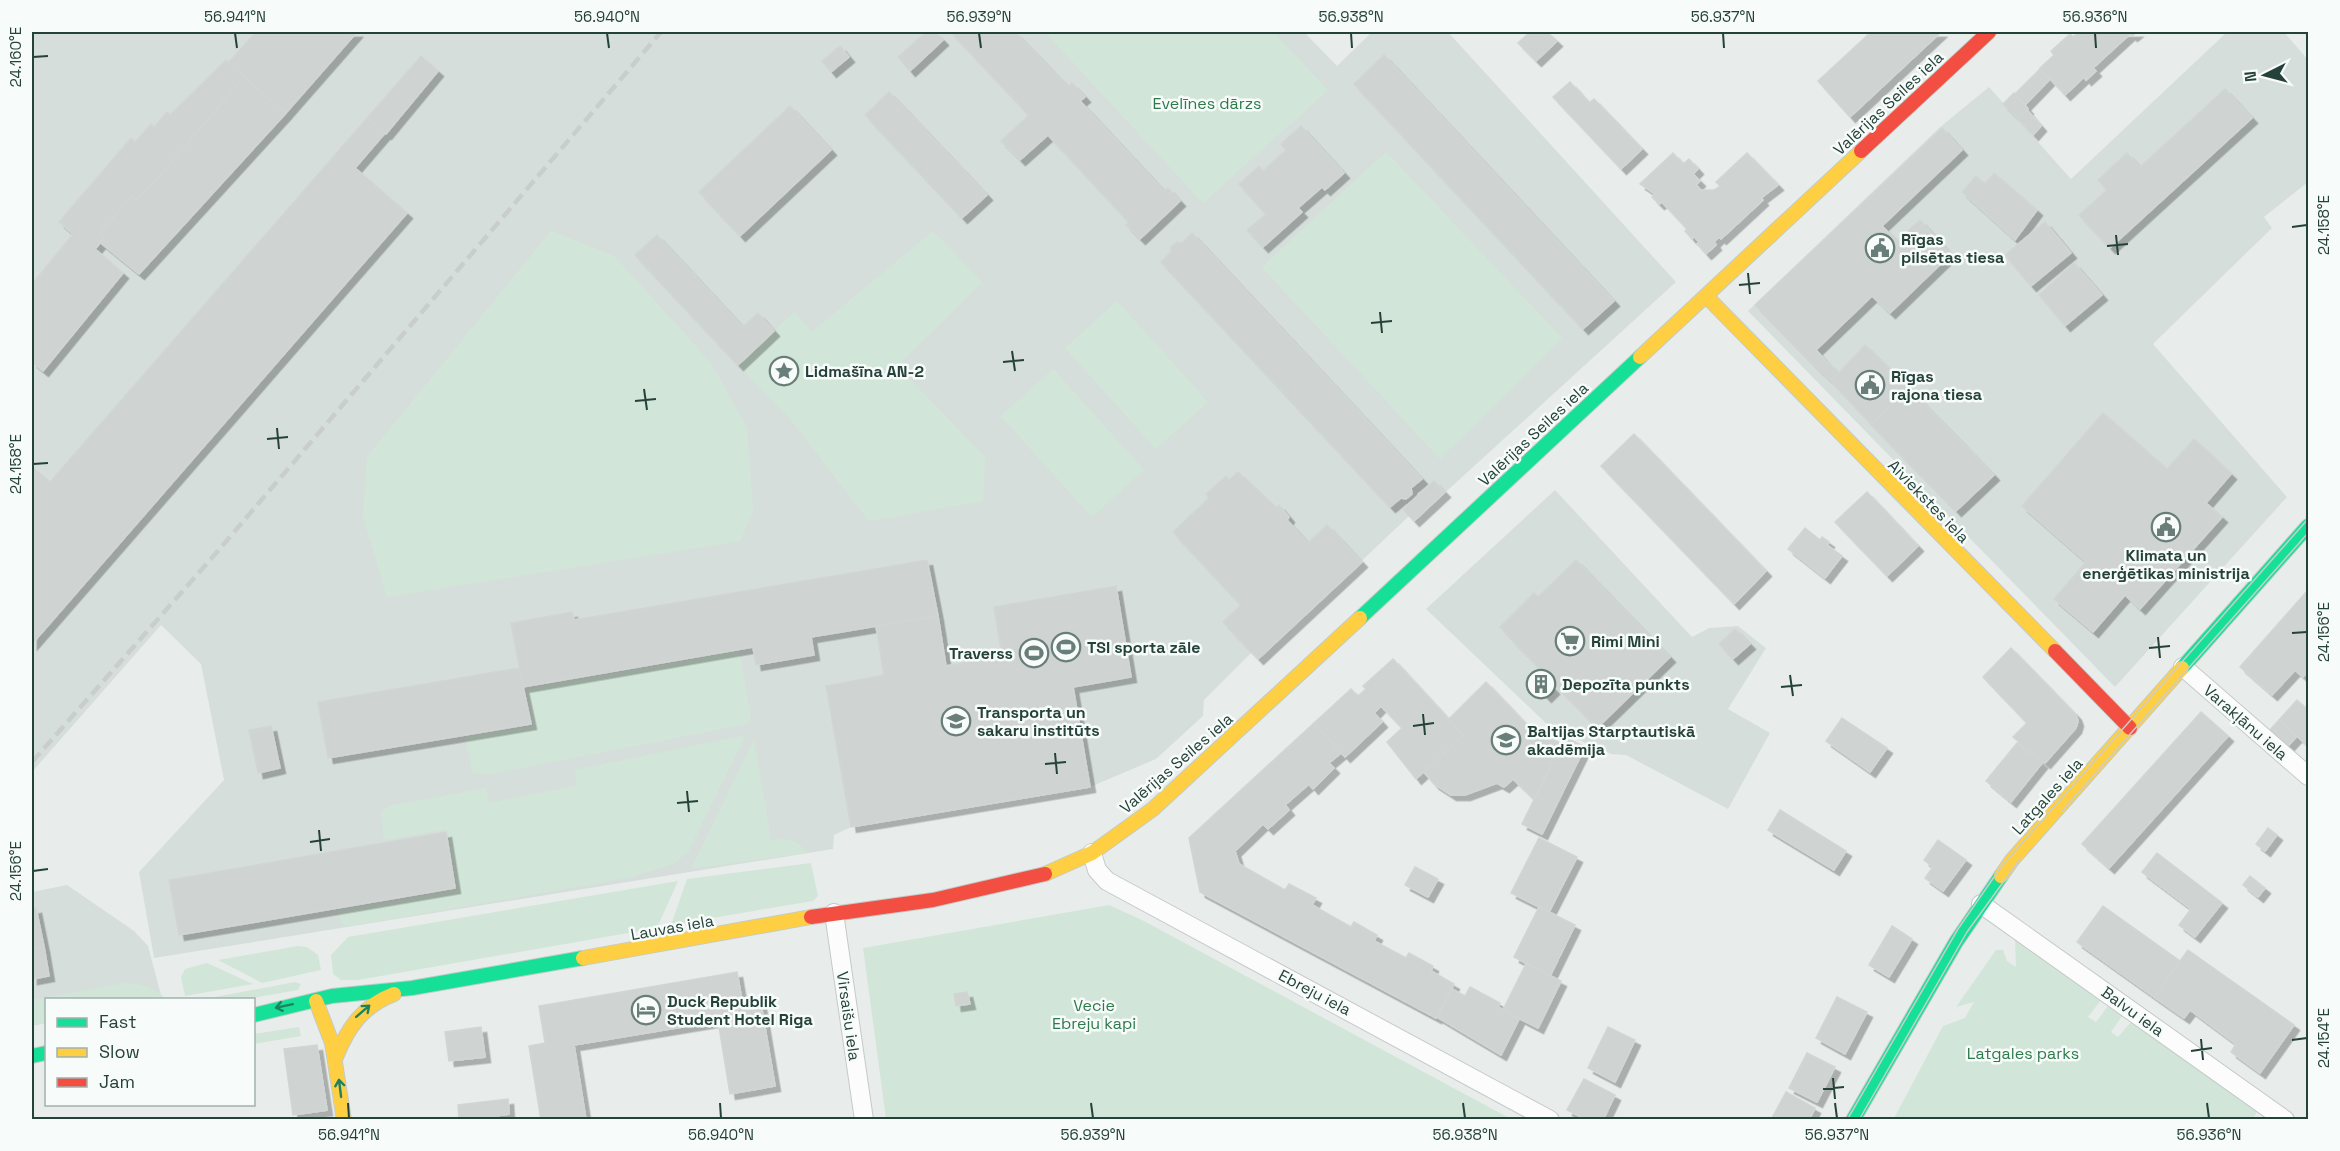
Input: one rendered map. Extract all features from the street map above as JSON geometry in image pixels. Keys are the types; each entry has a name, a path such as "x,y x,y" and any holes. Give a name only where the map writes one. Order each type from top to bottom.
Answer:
{"street":[{"name":"Valērijas Seiles iela","path":"1092,853 1153,808 1230,739 1706,296 1789,215 1989,32"},
{"name":"Aiviekstes iela","path":"1706,296 2130,728"},
{"name":"Latgales iela","path":"1853,1119 1956,942 2012,860 2308,526"},
{"name":"Varakļānu iela","path":"2183,667 2308,776"},
{"name":"Lauvas iela","path":"255,1015 280,1006 383,988 412,988 834,913 933,900 997,887 1064,868 1092,853"},
{"name":"Ebreju iela","path":"1092,853 1097,870 1107,881 1550,1119"},
{"name":"Balvu iela","path":"1981,904 2285,1119"},
{"name":"Virsaišu iela","path":"834,913 864,1119"},
{"path":"336,1057 344,1036 355,1018 376,999 412,988"},
{"path":"316,1001 324,1016 336,1057 344,1119"}],"shaded area":[{"path":"32,32 1304,32 1337,66 1372,32 1448,32 1676,282 1414,521 1409,516 1258,659 1251,653 1204,700 1203,716 1156,759 1090,787 851,827 834,835 833,849 154,958 139,872 224,780 201,664 161,625 32,772"},
{"path":"2227,32 2284,32 2308,60 2308,182 2264,217 2272,228 2153,344 2287,497 2115,687 1748,311 1939,128 1989,87 2071,179"},
{"path":"1555,490 1692,637 1709,628 1738,626 1766,648 1728,709 1770,733 1728,809 1626,755 1611,754 1550,727 1426,609"},
{"path":"67,885 134,931 148,946 162,998 45,998 45,1023 32,1026 32,892"}],"green space":[{"name":"Evelīnes dārzs","path":"1045,32 1273,32 1328,90 1203,203"},
{"path":"1386,152 1562,338 1440,459 1262,267"},
{"path":"551,231 614,256 711,363 747,428 753,511 740,541 387,597 363,516 367,457"},
{"path":"933,231 982,282 897,366 985,457 983,501 869,521 791,420 738,365 794,312 812,332"},
{"path":"1117,301 1208,402 1156,449 1065,348"},
{"path":"1053,369 1144,470 1092,517 1001,416"},
{"path":"739,651 751,720 746,724 492,774 473,773 465,737 533,726 527,689"},
{"path":"746,735 688,852 673,864 628,878 347,927 341,922 339,911 458,890 447,829 384,840 381,812 389,806 486,788 489,803 577,786 575,770"},
{"path":"754,740 771,840 795,842 806,853 691,869"},
{"path":"811,863 818,896 813,901 671,925 687,879"},
{"path":"678,881 657,928 358,980 341,980 333,974 331,955 348,937"},
{"name":"Vecie Ebreju kapi","path":"1109,905 1142,920 1511,1119 886,1119 863,948"},
{"name":"Latgales parks","path":"2015,940 2101,1000 2088,1017 2096,1022 2108,1006 2122,1016 2111,1032 2118,1037 2131,1022 2257,1112 2252,1120 1893,1120 1943,1026 1965,1018 1974,1002 1956,1007 1996,950 2003,950 2007,961 2016,967"},
{"path":"298,946 307,947 318,955 321,970 262,983 218,960"},
{"path":"207,963 253,984 185,996 181,977 185,969"},
{"path":"295,982 301,984 298,990 253,998 210,998"},
{"path":"125,983 141,985 163,996 163,998 45,998 45,1023 32,1025 32,1000"},
{"path":"299,1027 301,1036 255,1044 255,1034"}],"building":[{"path":"256,32 357,32 286,113 228,63"},
{"path":"926,32 935,32 943,40 910,71 898,57"},
{"path":"951,32 1015,32 1068,87 1072,83 1085,97 1080,101 1164,191 1168,188 1180,201 1140,239 1126,225 1129,222 1048,135 1020,160 1001,141 1029,115"},
{"path":"1530,32 1547,32 1557,41 1536,61 1518,43"},
{"path":"1871,32 1941,32 1850,117 1818,81"},
{"path":"2079,32 2137,32 2132,36 2130,34 2093,68 2096,71 2086,80 2084,77 2065,95 2040,68 2054,55 2051,51 2070,34 2073,37"},
{"path":"840,46 849,57 831,72 822,61"},
{"path":"1384,55 1614,301 1583,329 1354,84"},
{"path":"421,56 438,71 386,134 367,118"},
{"path":"226,60 244,77 152,185 137,200 132,196 100,233 105,237 95,249 123,273 43,371 32,362 32,284 73,234 59,222 131,138 135,142 151,124 154,127 167,112 170,115"},
{"path":"2040,69 2050,79 2025,105 2015,94"},
{"path":"244,77 286,113 139,274 101,243 105,237 100,233 132,196 137,200 152,185"},
{"path":"1570,82 1589,103 1594,99 1642,149 1621,169 1553,97"},
{"path":"2225,89 2252,118 2110,248 2079,215 2107,190 2098,180 2127,153 2140,167"},
{"path":"889,92 987,195 962,218 865,115"},
{"path":"2014,93 2028,109 2018,119 2003,104"},
{"path":"790,106 831,150 740,236 699,192"},
{"path":"2027,110 2041,126 2033,135 2018,119"},
{"path":"367,118 385,133 355,168 407,213 32,644 32,467 50,482"},
{"path":"1301,126 1344,173 1325,190 1322,187 1298,208 1302,212 1263,247 1247,230 1266,214 1239,184 1259,166 1263,171 1286,150 1281,144"},
{"name":"Rīgas pilsētas tiesa","path":"1942,128 1962,150 1882,226 1897,241 1920,220 1951,254 1890,313 1872,296 1816,350 1825,360 1817,368 1755,305"},
{"path":"1673,153 1683,164 1689,159 1698,169 1693,174 1700,181 1696,185 1701,190 1714,190 1720,186 1716,182 1747,153 1778,185 1761,198 1763,200 1721,239 1719,237 1714,242 1716,245 1706,254 1697,244 1699,242 1694,236 1692,239 1685,231 1687,229 1662,202 1659,204 1652,197 1655,194 1640,184"},
{"path":"1994,173 2037,210 2015,240 1962,192 1976,176 1985,184"},
{"path":"2045,222 2071,253 2031,286 2005,255"},
{"path":"1192,233 1422,479 1411,488 1412,494 1406,499 1401,498 1390,507 1161,262 1171,252 1171,247 1177,242 1182,243"},
{"path":"657,235 743,327 758,313 774,331 738,365 635,255"},
{"path":"2074,263 2102,295 2065,326 2039,295"},
{"name":"Rīgas rajona tiesa","path":"1865,345 1909,388 1871,424 1831,381"},
{"path":"1825,360 1839,373 1831,381 1817,368"},
{"path":"1909,388 1994,475 1956,511 1871,424"},
{"path":"2103,413 2167,469 2194,439 2231,474 2206,503 2222,517 2140,609 2125,595 2093,632 2054,599 2086,562 2022,506"},
{"path":"1634,434 1766,571 1734,604 1601,466"},
{"path":"1238,472 1276,508 1279,505 1289,517 1287,520 1308,543 1327,525 1362,562 1258,659 1223,622 1241,605 1173,532 1209,498 1206,494 1226,476 1229,480"},
{"path":"1434,481 1445,492 1414,521 1403,509"},
{"path":"1867,492 1918,546 1887,576 1835,522"},
{"path":"1805,528 1820,540 1822,537 1829,542 1827,545 1842,556 1825,578 1788,549"},
{"path":"927,560 938,616 811,637 814,655 756,665 753,647 523,687 511,623 572,612 574,620"},
{"path":"1576,560 1670,657 1597,728 1500,627 1534,593 1538,597"},
{"name":"Transporta un sakaru institūts","path":"1116,586 1131,677 1073,687 1090,787 851,827 826,686 884,675 876,626 938,616 946,666 1002,656 994,607"},
{"path":"2308,590 2308,671 2303,677 2295,670 2272,695 2240,667"},
{"path":"1735,629 1750,644 1733,659 1719,644"},
{"path":"2011,648 2076,715 2078,721 2076,728 2045,763 2013,737 2027,723 1983,677"},
{"path":"1393,659 1463,735 1416,779 1387,742 1402,728 1381,706 1374,713 1382,722 1345,757 1314,723 1351,689 1358,696 1366,689 1363,686"},
{"path":"519,668 531,724 328,758 318,702"},
{"name":"Depozīta punkts","path":"1536,670 1554,689 1546,697 1528,678"},
{"name":"Baltijas Starptautiskā akadēmija","path":"1486,682 1528,726 1562,744 1534,799 1513,779 1504,787 1497,783 1465,795 1451,795 1434,784 1424,772 1463,735 1449,719"},
{"path":"2297,700 2308,710 2308,746 2279,720"},
{"path":"2201,712 2228,736 2109,868 2082,844"},
{"path":"1842,718 1887,748 1870,772 1826,741"},
{"path":"2279,720 2297,736 2287,747 2269,731"},
{"path":"1314,723 1341,753 1329,763 1334,768 1313,789 1309,784 1285,805 1289,810 1268,829 1263,824 1235,851 1239,864 1285,890 1289,884 1316,898 1312,905 1351,927 1354,922 1377,935 1374,941 1406,958 1409,953 1433,966 1431,971 1454,984 1436,1018 1200,892 1189,838"},
{"path":"271,726 280,768 258,773 249,730"},
{"path":"1565,737 1585,747 1542,834 1522,824"},
{"path":"2017,743 2042,763 2011,802 1986,781"},
{"path":"1780,810 1846,851 1834,870 1768,830"},
{"path":"2268,828 2277,835 2265,851 2256,844"},
{"path":"446,832 455,888 179,935 169,880"},
{"path":"1539,838 1577,857 1549,912 1511,893"},
{"path":"1938,840 1966,860 1943,891 1925,878 1933,867 1924,860"},
{"path":"2157,853 2222,903 2195,937 2179,925 2191,909 2142,872"},
{"path":"1415,867 1438,879 1428,897 1405,885"},
{"path":"2250,876 2265,888 2258,897 2243,885"},
{"path":"2103,906 2180,961 2154,997 2077,942"},
{"path":"1539,907 1575,925 1550,976 1514,957"},
{"path":"36,908 44,947 32,950 32,909"},
{"path":"1892,926 1912,939 1889,977 1869,965"},
{"path":"44,947 49,976 32,979 32,950"},
{"path":"2188,950 2294,1025 2260,1073 2231,1052 2236,1044 2190,1010 2184,1018 2154,997"},
{"path":"1526,964 1561,981 1538,1028 1503,1010"},
{"path":"737,972 743,1007 761,1004 775,1086 730,1094 718,1021 574,1045 586,1120 541,1120 529,1046 545,1043 539,1006"},
{"path":"1470,987 1500,1003 1498,1007 1519,1019 1501,1055 1437,1017 1452,989 1465,996"},
{"path":"967,992 970,1004 956,1006 954,994"},
{"path":"1837,997 1867,1012 1845,1054 1816,1038"},
{"path":"481,1027 485,1057 449,1061 445,1032"},
{"path":"1608,1027 1635,1040 1615,1082 1588,1068"},
{"path":"317,1045 327,1110 293,1115 284,1049"},
{"path":"1807,1053 1835,1067 1817,1102 1789,1088"},
{"path":"1584,1079 1615,1095 1603,1120 1587,1120 1567,1110"},
{"path":"1786,1092 1815,1108 1809,1120 1771,1120"},
{"path":"508,1099 509,1114 495,1116 496,1120 459,1120 458,1105"}],"tram line":[{"path":"1847,1120 1958,929 2001,867 2308,519"},
{"path":"2062,811 2308,533"},
{"path":"1859,1120 1967,932 2020,859"}],"railway":[{"path":"32,762 217,552 661,32"}],"traffic: fast":[{"path":"1360,618 1640,357"},
{"path":"2182,668 2308,526"},
{"path":"1853,1120 1956,942 2001,876"},
{"path":"255,1015 332,996 412,988 583,958"},
{"path":"32,1056 45,1053"}],"traffic: slow":[{"path":"1640,357 1861,151"},
{"path":"1706,296 2055,651"},
{"path":"1045,874 1092,853 1153,809 1360,618"},
{"path":"2001,876 2012,860 2182,668"},
{"path":"583,958 811,917"},
{"path":"336,1057 351,1027 365,1011 394,994"},
{"path":"316,1001 332,1043 344,1120"}],"traffic: jam":[{"path":"1861,151 1989,32"},
{"path":"2055,651 2130,728"},
{"path":"811,917 933,900 1045,874"}],"place":[{"name":"Rīgas pilsētas tiesa","path":"1880,248"},
{"name":"Lidmašīna AN-2","path":"784,371"},
{"name":"Rīgas rajona tiesa","path":"1870,385"},
{"name":"Klimata un enerģētikas ministrija","path":"2166,527"},
{"name":"Rimi Mini","path":"1570,641"},
{"name":"TSI sporta zāle","path":"1066,647"},
{"name":"Traverss","path":"1034,653"},
{"name":"Depozīta punkts","path":"1541,684"},
{"name":"Transporta un sakaru institūts","path":"956,721"},
{"name":"Baltijas Starptautiskā akadēmija","path":"1506,740"},
{"name":"Duck Republik Student Hotel Riga","path":"646,1010"}]}
